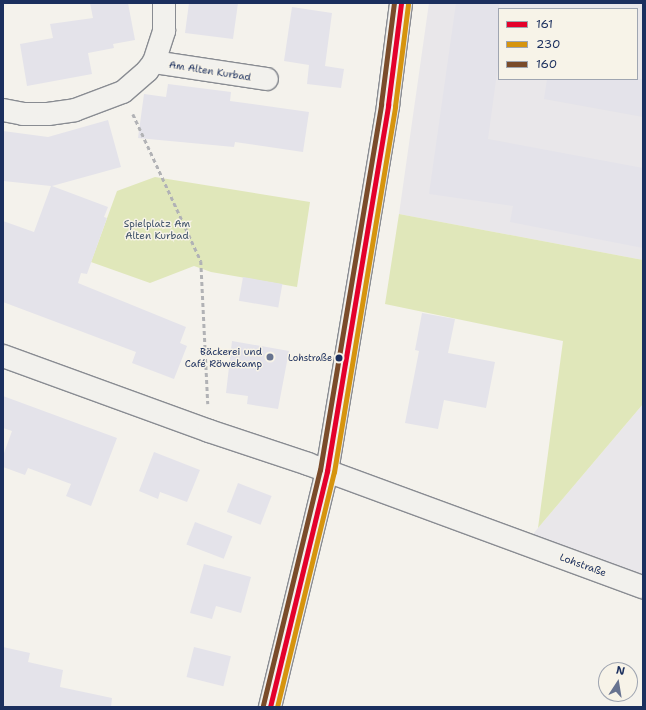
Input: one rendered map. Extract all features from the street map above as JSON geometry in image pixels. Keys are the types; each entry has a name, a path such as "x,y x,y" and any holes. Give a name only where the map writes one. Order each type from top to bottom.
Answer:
{"street":[{"name":"Am Alten Kurbad","path":"3,110 23,114 48,114 75,110 123,92 147,72 154,62 164,31 164,3"},
{"path":"270,707 327,471 388,105 401,3"},
{"name":"Am Alten Kurbad","path":"154,62 267,79"},
{"name":"Lohstraße","path":"3,356 209,431 327,471 643,587"}],"path":[{"path":"123,92 201,261 209,431"}],"shaded area":[{"path":"429,3 643,3 643,260 399,214"},
{"path":"643,404 643,593 521,549 538,528"}],"green space":[{"name":"Spielplatz Am Alten Kurbad","path":"155,177 310,202 297,287 211,272 194,266 150,283 91,262 117,191"},
{"path":"399,214 643,260 643,404 538,528 563,341 385,304"}],"building":[{"path":"90,3 128,3 135,40 113,44 114,48 88,53 92,74 27,86 20,44 53,38 50,24 93,18"},
{"path":"189,3 238,3 233,39 185,33"},
{"path":"456,3 499,3 498,65 488,139 643,168 643,248 510,222 513,206 429,194"},
{"path":"292,7 332,13 325,66 344,69 341,88 307,84 309,65 284,61"},
{"path":"643,79 643,117 544,99 547,80"},
{"path":"168,84 231,92 230,101 309,112 303,152 235,142 234,147 138,138 144,94 166,97"},
{"path":"108,120 121,167 52,186 108,207 104,217 107,218 87,274 81,273 78,283 186,327 180,343 187,346 174,379 132,363 136,352 3,302 3,221 34,232 51,186 3,181 3,131 48,137"},
{"path":"243,277 282,284 278,308 239,301"},
{"path":"422,313 455,319 448,353 495,362 486,408 444,400 438,429 405,423 419,351 415,350"},
{"path":"232,341 289,351 278,409 247,404 248,396 226,393"},
{"path":"3,396 117,438 91,506 66,496 71,484 28,468 25,475 3,467 3,456 12,431 3,428"},
{"path":"154,452 200,470 187,502 160,492 158,499 139,491"},
{"path":"238,483 272,496 260,525 227,512"},
{"path":"195,522 232,536 224,559 186,544"},
{"path":"204,564 251,577 241,613 216,606 212,619 190,613"},
{"path":"3,647 30,653 28,662 63,670 60,687 112,698 111,707 3,707"},
{"path":"194,647 231,656 223,686 187,677"}],"transit line":[{"name":"160","path":"263,705 320,470 381,104 394,3"},
{"name":"161","path":"270,707 327,471 388,105 401,3"},
{"name":"230","path":"277,707 334,472 395,106 408,4"}],"place":[{"name":"Bäckerei und Café Röwekamp","path":"270,357"},
{"name":"Lohstraße","path":"339,358"}]}
